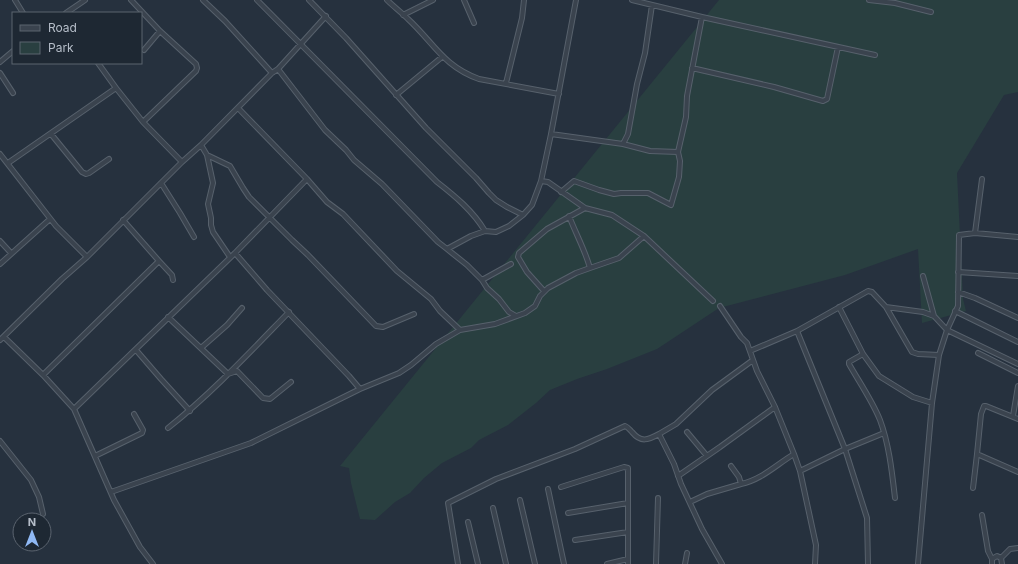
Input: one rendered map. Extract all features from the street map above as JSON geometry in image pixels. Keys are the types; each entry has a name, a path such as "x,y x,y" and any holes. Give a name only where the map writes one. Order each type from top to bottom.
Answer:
{"street":[{"path":"15,0 22,12"},
{"path":"67,12 85,0"},
{"path":"131,0 160,31 196,64 197,68 196,71 143,122"},
{"path":"204,0 272,73"},
{"path":"258,0 437,182 455,196 474,216 484,231"},
{"path":"309,0 326,16 426,128 496,200 523,215"},
{"path":"387,0 408,18 452,65 472,76 479,79 559,94"},
{"path":"403,15 433,0"},
{"path":"464,0 474,23"},
{"path":"506,83 522,18 524,0"},
{"path":"448,250 471,236 484,231 496,232 509,226 523,215 532,205 541,181 576,0"},
{"path":"632,0 875,55"},
{"path":"869,0 895,3 931,12"},
{"path":"623,144 628,134 637,84 645,53 652,5"},
{"path":"0,340 62,279 87,257 272,73 278,70 300,43 326,16"},
{"path":"561,192 574,181 614,194 648,193 671,205 679,177 680,161 678,152 686,117 686,104 702,17"},
{"path":"144,50 160,31"},
{"path":"692,68 774,87 822,101 827,99 838,46"},
{"path":"0,62 12,52"},
{"path":"396,95 442,56"},
{"path":"99,64 143,122 182,162"},
{"path":"278,70 325,130 354,160 382,184 438,242 467,265 499,299 509,312 516,316"},
{"path":"0,73 13,93"},
{"path":"8,163 116,88"},
{"path":"238,108 307,179 327,202 343,214 397,271 431,299 440,311 460,330"},
{"path":"51,134 82,172 86,174 109,158"},
{"path":"551,134 623,144 650,151 678,152"},
{"path":"201,145 207,156 213,183 208,204 212,218 211,225 213,232 230,257"},
{"path":"0,154 50,219 87,257"},
{"path":"207,156 230,166 246,193 376,326 383,327 414,314"},
{"path":"74,409 271,218 307,179"},
{"path":"975,233 982,179"},
{"path":"541,181 548,182 585,208 612,215 644,236 713,301"},
{"path":"161,183 194,237"},
{"path":"544,291 527,272 518,257 518,254 547,229 585,208"},
{"path":"569,216 585,251 590,268"},
{"path":"0,264 50,219"},
{"path":"123,220 172,275 173,280"},
{"path":"918,564 932,403 939,355 947,330 958,306 959,235 975,233 1018,237"},
{"path":"111,492 251,444 360,389 399,373 436,344 460,330 495,324 525,313 535,306 544,291 576,273 619,258 644,236"},
{"path":"0,241 11,253"},
{"path":"235,253 247,268 360,389"},
{"path":"43,375 159,261"},
{"path":"482,280 511,264"},
{"path":"958,272 1018,276"},
{"path":"923,276 934,316"},
{"path":"750,352 797,331 868,291 872,292 886,307 912,352 918,354 939,355"},
{"path":"958,292 975,298 1018,318"},
{"path":"720,306 741,337 747,343 794,454 800,471 816,545 815,564"},
{"path":"839,307 863,354 879,376 913,397 932,403"},
{"path":"886,307 924,312 934,316 947,330 1018,364"},
{"path":"201,348 227,325 242,308"},
{"path":"168,428 190,410 228,374 289,312"},
{"path":"955,312 1018,342"},
{"path":"168,317 228,374"},
{"path":"797,331 845,449 867,518 868,564"},
{"path":"4,337 43,375 74,409 111,492 140,546 153,564"},
{"path":"136,350 160,379 190,410"},
{"path":"978,353 1018,372"},
{"path":"863,354 848,362 848,364 879,418 884,433 895,498"},
{"path":"458,564 447,505 448,503 496,479 575,449 624,426 628,427 635,436 642,440 646,440 659,434 676,424 712,390 753,360"},
{"path":"228,374 237,371 262,398 266,399 270,399 291,382"},
{"path":"1012,416 1018,386"},
{"path":"973,488 981,414 984,406 1018,419"},
{"path":"678,476 775,407"},
{"path":"95,456 142,433 143,430 134,414"},
{"path":"687,432 707,456"},
{"path":"800,471 845,449 884,433"},
{"path":"659,434 674,464 702,529 722,564"},
{"path":"0,441 31,480 39,498 42,512"},
{"path":"690,502 707,494 750,482 768,473 780,462 794,454"},
{"path":"977,454 1018,472"},
{"path":"731,466 739,477 741,484"},
{"path":"561,487 626,467 628,469 628,562 608,564"},
{"path":"548,489 564,564"},
{"path":"656,564 658,498"},
{"path":"520,500 535,564"},
{"path":"568,513 628,503"},
{"path":"494,508 506,564"},
{"path":"982,515 988,551 992,559 992,564"},
{"path":"468,522 478,564"},
{"path":"575,540 628,532"},
{"path":"1001,558 1010,549 1018,548"},
{"path":"685,564 687,553"},
{"path":"992,559 997,556 1001,558"},
{"path":"1001,558 1002,564"}],"green space":[{"path":"719,0 1018,0 1018,92 1004,95 957,173 963,299 966,311 922,323 918,249 845,275 719,308 657,349 550,390 508,425 479,440 471,448 442,463 424,478 410,493 395,502 375,520 360,519 351,483 349,468 340,466"}]}
